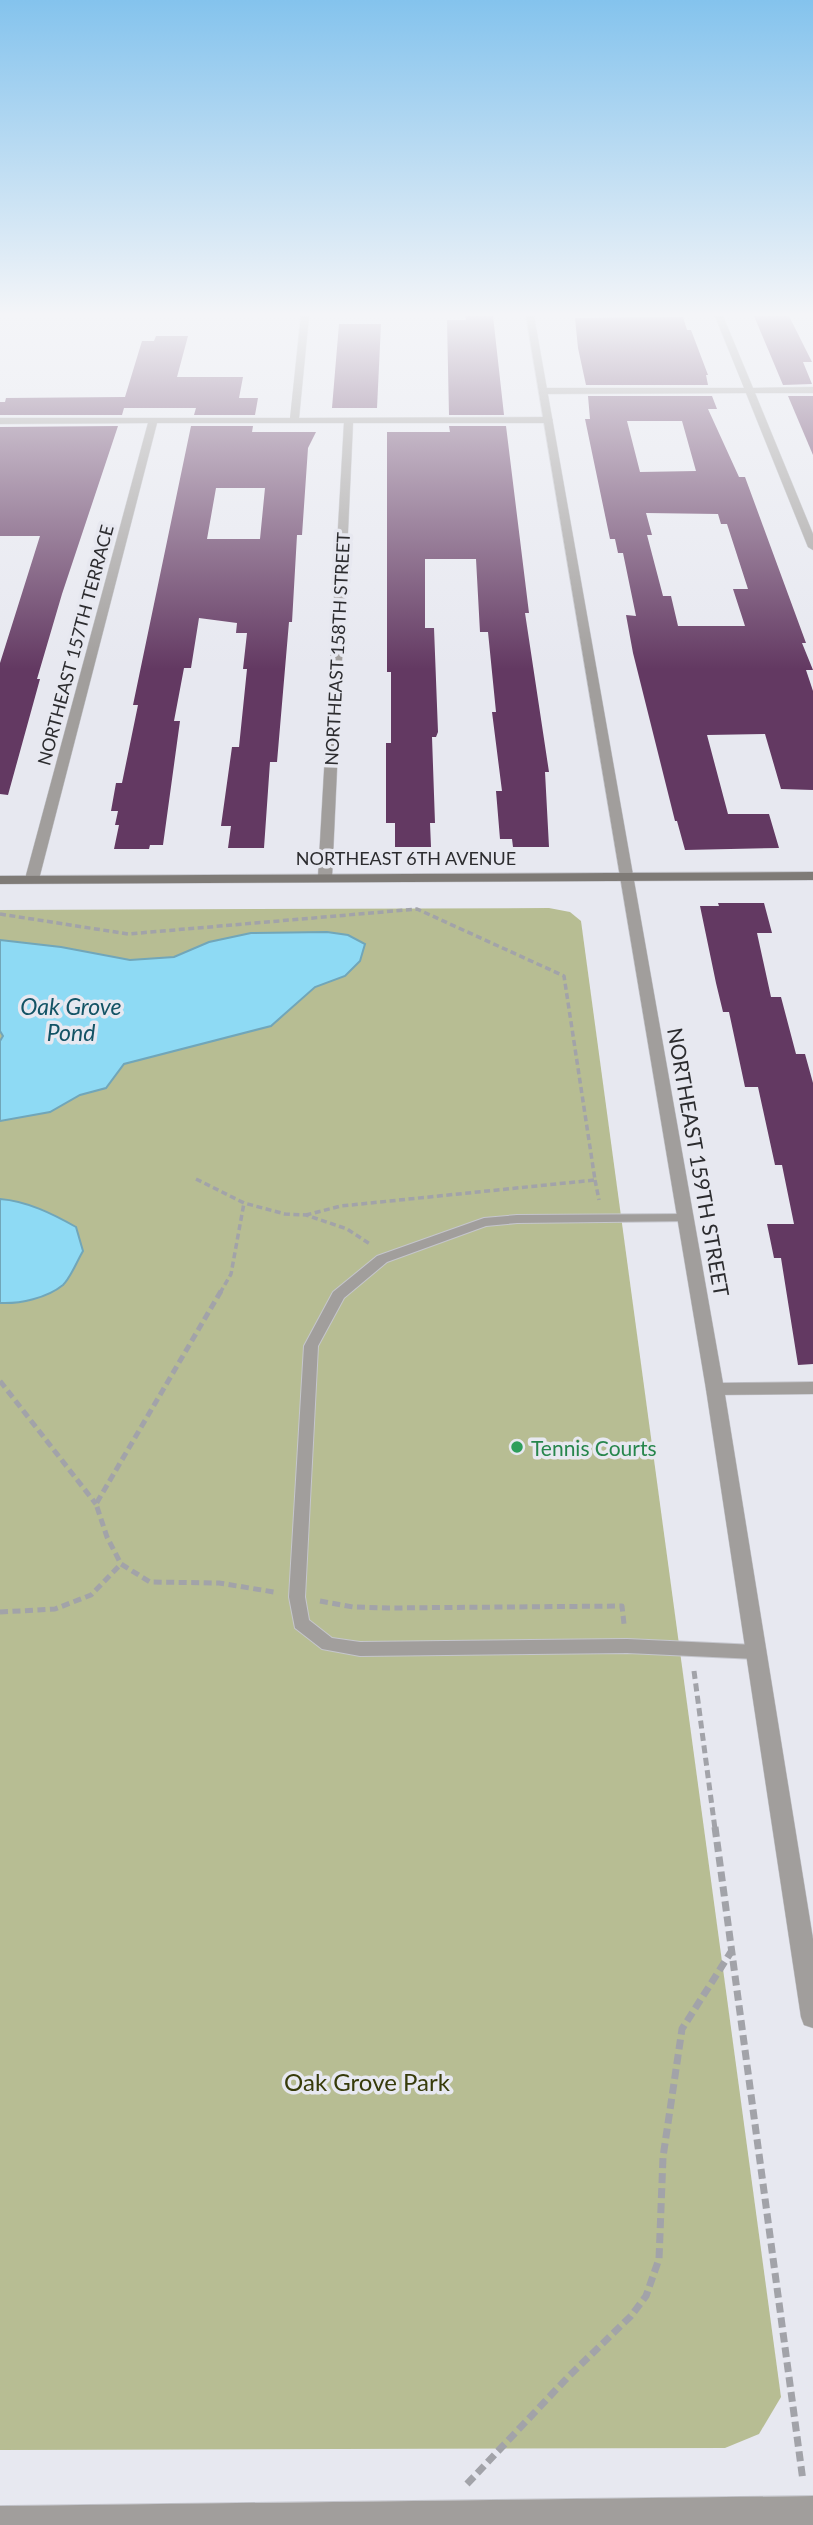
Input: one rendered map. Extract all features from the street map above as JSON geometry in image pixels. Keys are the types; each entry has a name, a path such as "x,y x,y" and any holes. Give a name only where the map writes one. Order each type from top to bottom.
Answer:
{"main road":[{"name":"NORTHEAST 6TH AVENUE","path":"0,880 813,876"}],"street":[{"name":"NORTHEAST 157TH TERRACE","path":"32,879 150,434"},
{"name":"NORTHEAST 158TH STREET","path":"326,877 348,434"},
{"name":"NORTHEAST 159TH STREET","path":"550,434 715,1389 813,2017"},
{"path":"768,434 813,547"},
{"path":"715,1389 813,1388"},
{"path":"0,2521 58,2523 810,2511"}],"lane":[{"path":"686,1218 517,1219 484,1222 382,1259 338,1295 311,1346 296,1597 301,1623 328,1644 360,1649 627,1646 756,1652"}],"path":[{"path":"0,914 128,934 417,909 564,976 595,1180 341,1206 306,1215"},
{"path":"195,1179 244,1203 285,1214 306,1215 346,1229 390,1256"},
{"path":"0,1381 96,1504"},
{"path":"0,1612 55,1609 90,1595 121,1564"},
{"path":"691,1649 810,2511"},
{"path":"437,2516 568,2377 631,2316 646,2296 659,2259 663,2157 682,2029 731,1951"}],"green space":[{"name":"Oak Grove Park","path":"549,908 570,912 581,921 781,2397 759,2434 725,2448 0,2450 0,910"}],"water":[{"name":"Oak Grove Pond","path":"327,932 348,935 365,944 360,961 345,976 315,987 271,1026 124,1064 106,1088 80,1095 50,1112 0,1121 0,1041 3,1036 0,1031 0,940 61,947 130,960 174,957 209,942 251,933"},
{"path":"0,1199 30,1205 76,1227 83,1251 69,1278 57,1290 33,1299 0,1303"}],"building":[{"path":"0,434 115,434 62,594 8,795 0,794 0,663 40,536 0,536"},
{"path":"189,434 315,434 308,448 302,535 297,535 292,622 289,622 277,762 270,762 264,848 228,848 231,826 221,826 232,747 239,747 247,669 243,669 247,633 236,633 237,623 199,618 191,668 184,668 174,721 180,721 163,845 150,845 149,849 114,849 119,825 115,825 118,811 111,811 116,783 122,783 138,705 133,705","holes":["216,488 265,488 260,539 207,539"]},
{"path":"387,434 507,434 529,613 525,613 549,772 545,772 549,847 513,847 512,839 500,839 496,791 502,791 492,712 496,712 488,632 480,632 476,559 425,559 425,628 434,628 438,732 436,737 432,737 435,823 430,823 431,847 395,847 395,823 386,823 386,743 391,743 391,672 387,672"},
{"path":"588,434 630,434 640,472 696,471 686,434 719,434 739,477 745,477 806,643 802,643 813,670 806,670 813,691 813,790 781,789 765,734 707,735 728,814 769,814 779,848 685,850 675,821 633,653 626,615 636,616 623,553 618,553 615,539 610,539","holes":["646,513 718,514 721,524 727,524 748,589 733,589 745,626 678,626 671,596 663,596 647,535 652,535"]},
{"path":"804,434 813,434 813,455"},
{"path":"718,903 764,903 772,933 757,933 771,997 781,997 796,1054 805,1054 813,1083 813,1364 798,1365 781,1258 774,1258 767,1224 794,1224 782,1165 775,1165 758,1087 745,1087 729,1012 723,1012 700,906 719,906"}],"place":[{"name":"Tennis Courts","path":"517,1447"}]}
